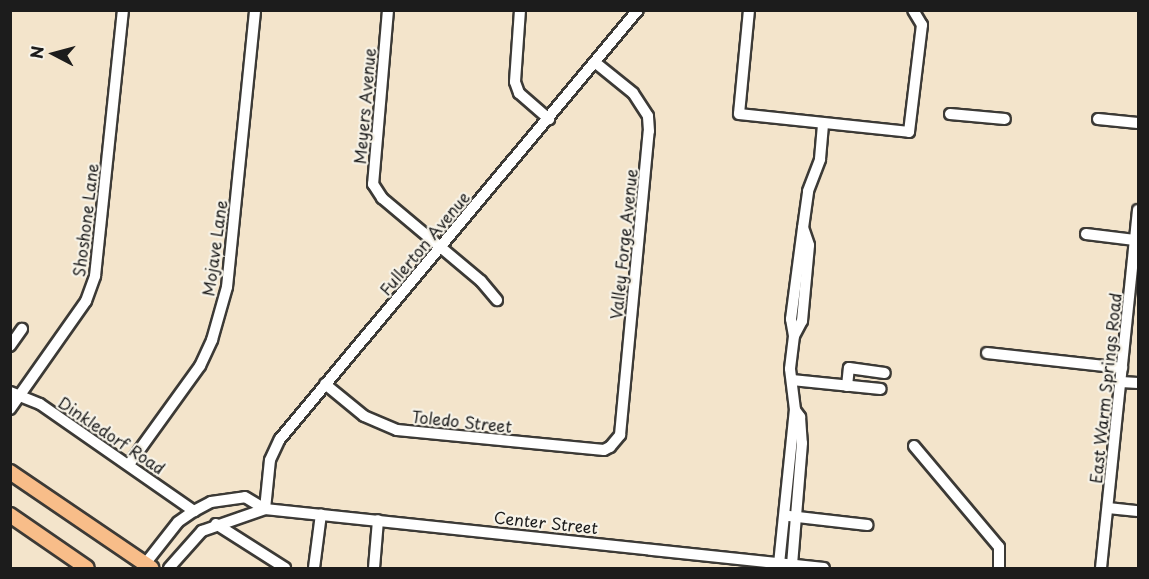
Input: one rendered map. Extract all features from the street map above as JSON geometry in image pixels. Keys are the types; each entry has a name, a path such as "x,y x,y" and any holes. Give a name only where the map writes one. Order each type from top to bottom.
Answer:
{"main road":[{"path":"10,472 146,567"},
{"path":"10,515 87,568"}],"street":[{"name":"Shoshone Lane","path":"10,409 14,393 87,301 95,276 123,10"},
{"name":"Mojave Lane","path":"130,464 200,366 212,340 227,287 255,10"},
{"name":"Meyers Avenue","path":"388,10 373,184 382,198 441,247"},
{"path":"520,10 515,82 519,93 549,118"},
{"name":"Fullerton Avenue","path":"265,509 270,460 280,439 638,10"},
{"path":"749,10 739,114 909,132 922,25 913,10"},
{"name":"Valley Forge Avenue","path":"596,63 633,93 648,116 650,131 620,435 610,447"},
{"path":"950,114 1005,119"},
{"path":"1098,118 1138,123"},
{"path":"779,564 790,517 801,425 795,410 792,380 794,336 802,321 800,277 809,240 803,228 808,190 820,159 823,124"},
{"name":"East Warm Springs Road","path":"1101,568 1136,256 1138,210"},
{"path":"1086,234 1136,240"},
{"path":"441,247 481,281 497,300"},
{"path":"10,346 22,329"},
{"path":"987,353 1122,368"},
{"path":"847,386 849,368 885,373"},
{"path":"792,380 881,389"},
{"path":"1121,382 1138,383"},
{"name":"Toledo Street","path":"325,384 364,416 397,430 604,450 610,447"},
{"name":"Dinkledorf Road","path":"14,393 40,405 130,464 194,511"},
{"path":"914,446 999,547 999,568"},
{"name":"Center Street","path":"146,567 178,522 211,502 245,497 265,509"},
{"path":"1108,508 1138,511"},
{"name":"Center Street","path":"170,568 202,531 216,524 265,509 378,520 732,564 779,564 824,568"},
{"path":"314,568 321,514"},
{"path":"790,517 867,525"},
{"path":"790,517 792,565"},
{"path":"374,568 378,520"},
{"path":"216,524 285,568"}]}
